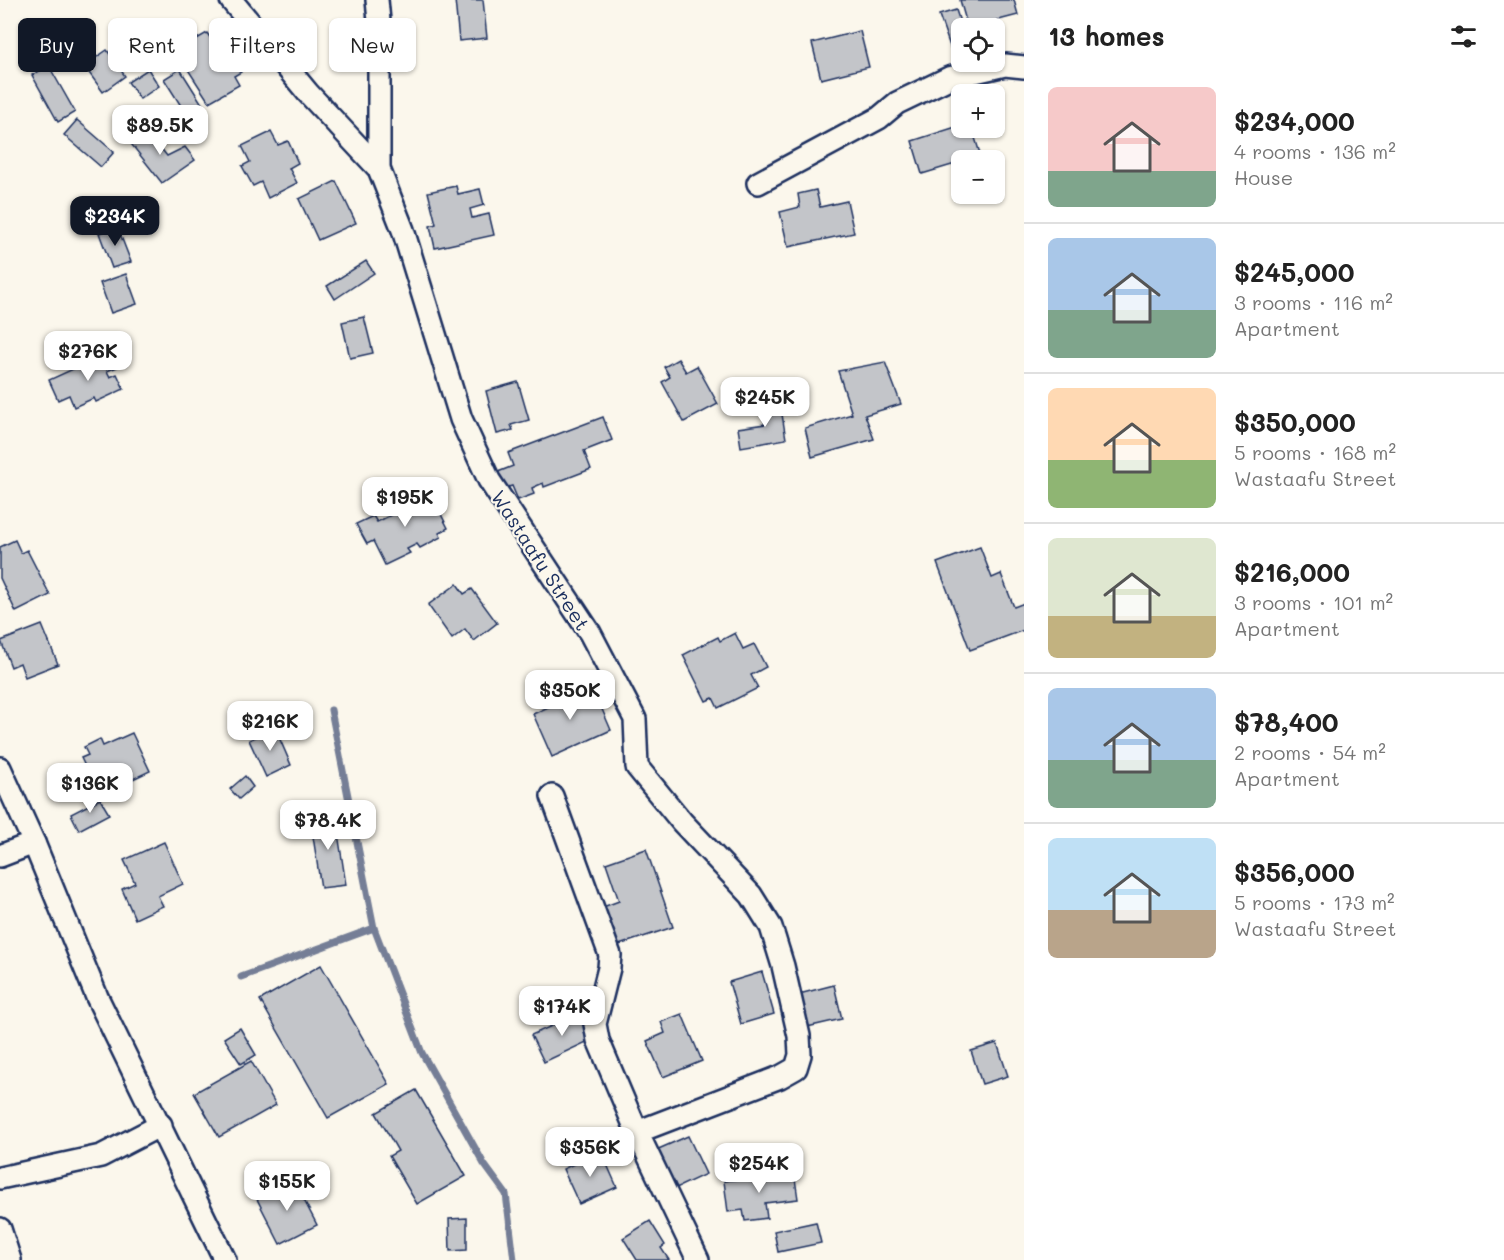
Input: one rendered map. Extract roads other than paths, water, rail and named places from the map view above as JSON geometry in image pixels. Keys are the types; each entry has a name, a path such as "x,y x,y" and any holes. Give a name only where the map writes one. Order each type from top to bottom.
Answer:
{"street":[{"name":"Wastaafu Street","path":"231,0 308,93 379,169 403,230 461,419 489,480 590,633 635,719 637,767 682,822 751,895 771,927 783,966 799,1036 800,1055 796,1068 780,1077 637,1132"},
{"path":"376,0 379,21 379,169"},
{"path":"758,183 879,118 897,103 941,82 1005,65 1024,67"},
{"path":"0,768 34,843 97,997 225,1260"},
{"path":"552,796 610,955 609,969 595,1024 598,1040 637,1132 698,1260"},
{"path":"0,856 34,843"},
{"path":"0,1178 101,1156 160,1125"},
{"path":"0,1230 10,1260"}],"waterway":[{"path":"331,710 374,928 422,1053 484,1164 506,1194 514,1260"},
{"path":"241,977 374,928"}]}
